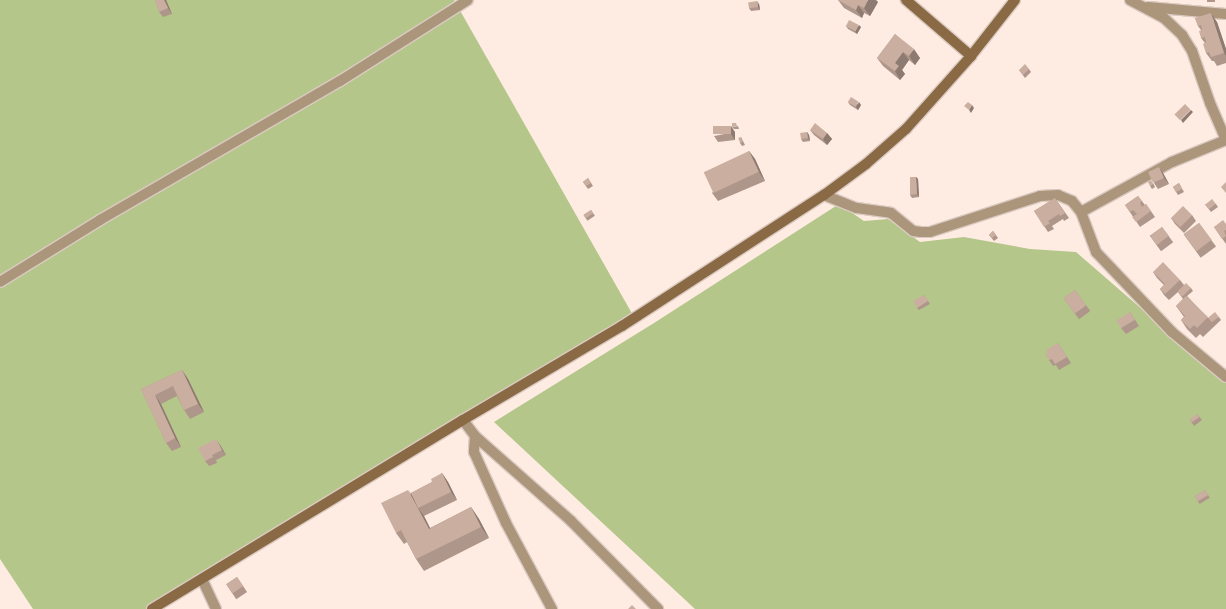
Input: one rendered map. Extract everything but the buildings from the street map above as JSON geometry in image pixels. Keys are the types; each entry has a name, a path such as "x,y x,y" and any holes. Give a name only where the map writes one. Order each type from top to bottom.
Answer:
{"main road":[{"path":"906,0 971,56"},
{"path":"152,609 463,420 622,326 824,195 866,164 906,129 971,56 1016,0"}],"street":[{"path":"0,282 100,220 340,81 468,0"},
{"path":"1081,212 1172,162 1226,140 1210,103 1192,51 1175,25 1130,0"},
{"path":"1145,7 1226,14"},
{"path":"824,195 857,208 891,213 913,231 921,232 930,232 1040,196 1058,195 1072,200 1081,212 1096,252 1172,332 1226,377"},
{"path":"463,420 475,436 571,521 658,609"},
{"path":"475,436 474,452 506,523 552,609"},
{"path":"202,578 216,609"}],"green space":[{"path":"0,0 454,0 634,317 149,609 33,609 0,559"},
{"path":"839,204 864,221 888,219 920,242 964,237 1030,249 1076,252 1226,382 1226,609 695,609 494,422 654,323"}]}
